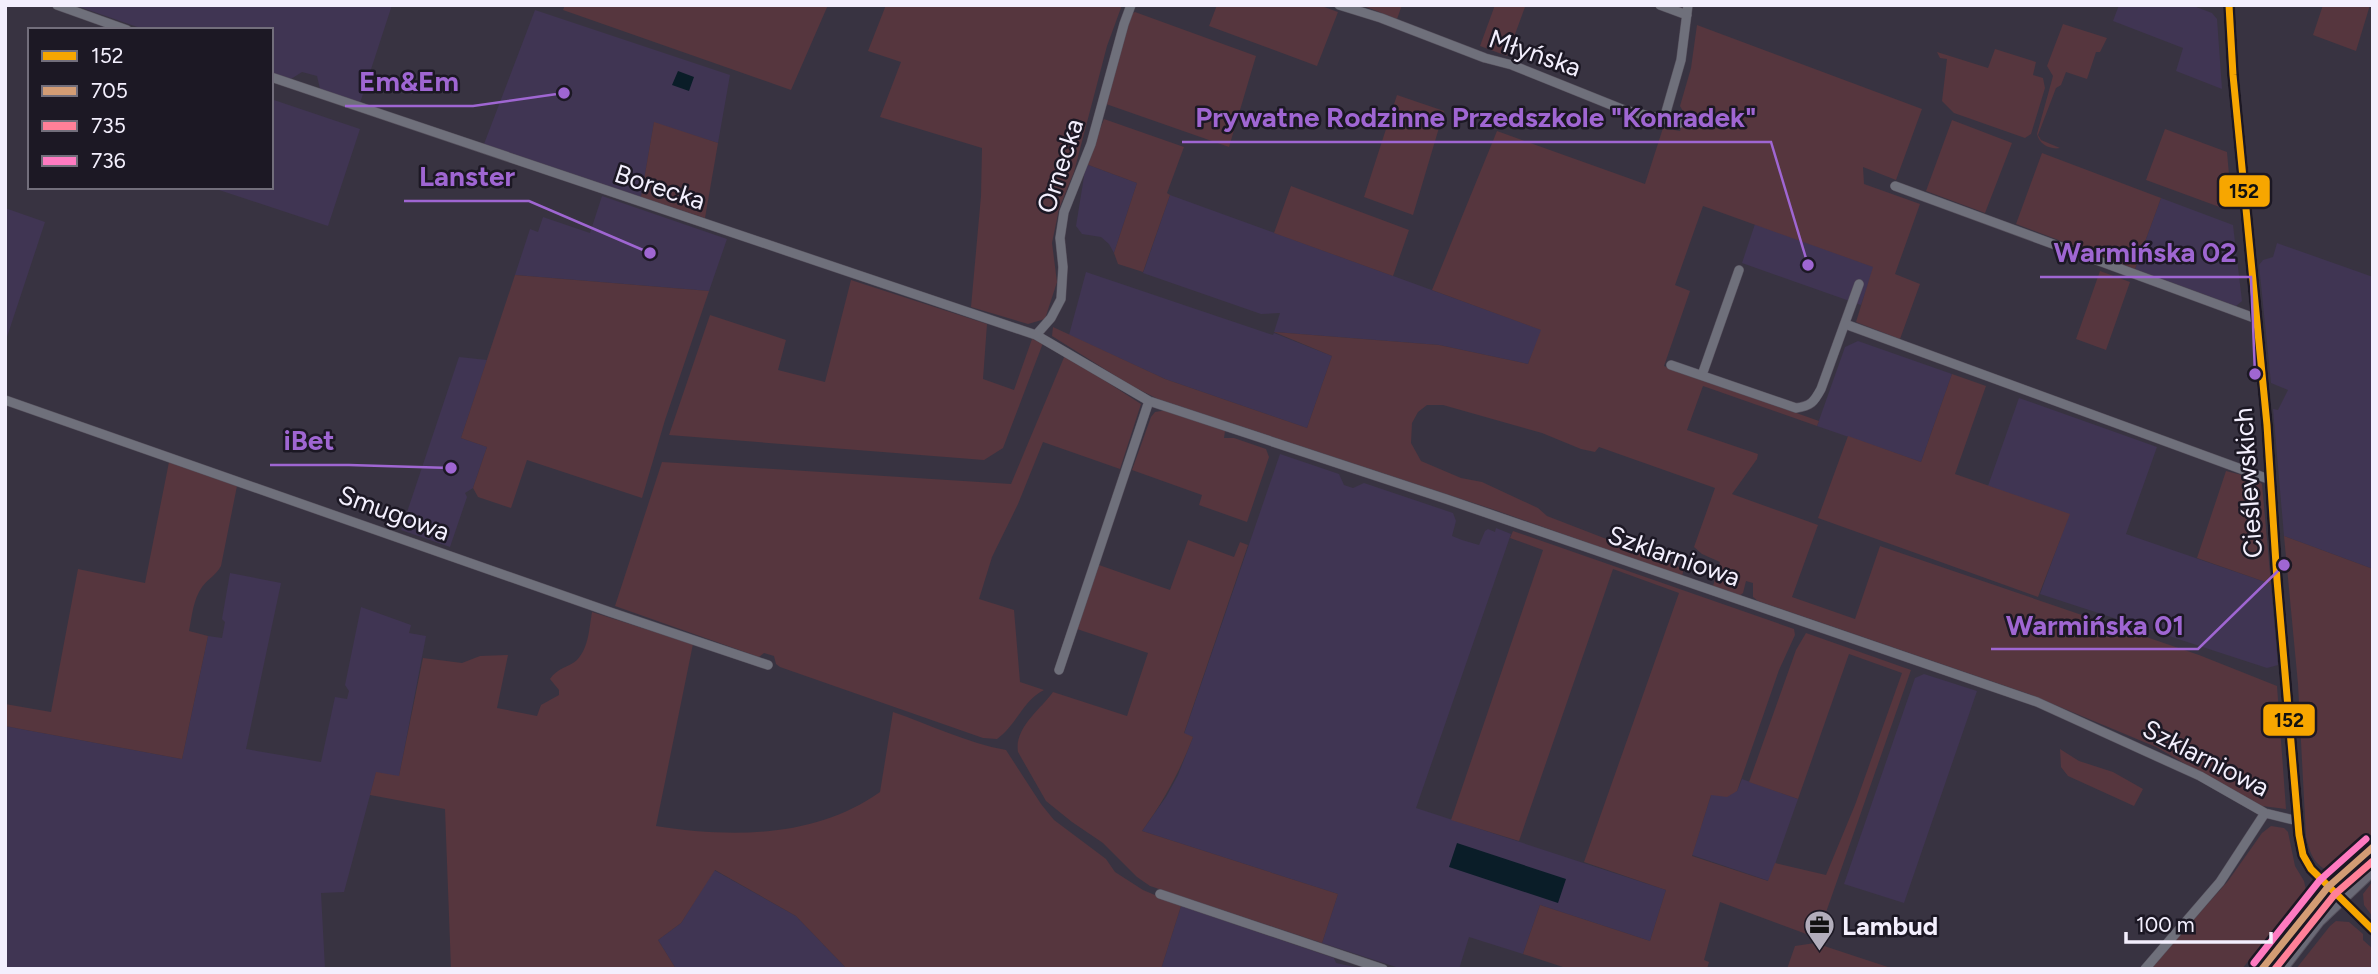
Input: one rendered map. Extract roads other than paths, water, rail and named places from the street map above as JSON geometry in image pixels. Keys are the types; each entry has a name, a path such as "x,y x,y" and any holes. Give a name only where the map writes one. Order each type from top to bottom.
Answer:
{"main road":[{"path":"2262,969 2328,887 2373,847"},
{"path":"2281,969 2318,921 2373,869"}],"street":[{"path":"57,5 121,28"},
{"name":"Ornecka","path":"1036,335 1051,318 1061,299 1063,267 1060,238 1064,212 1091,144 1131,5"},
{"name":"Młyńska","path":"1339,5 1381,18 1485,58 1524,69 1624,110 1680,123"},
{"path":"1660,5 1688,10 1681,60 1664,119"},
{"name":"Cieślewskich","path":"2229,5 2303,856 2328,887 2372,929"},
{"name":"Borecka","path":"273,78 1036,335"},
{"path":"1895,186 2257,319"},
{"path":"1702,375 1739,270"},
{"path":"1671,365 1796,408 1807,406 1814,402 1821,389 1859,284"},
{"path":"1845,324 2270,480"},
{"name":"Szklarniowa","path":"1036,335 1149,401 1446,499 2037,702 2200,776 2265,813 2298,821"},
{"name":"Smugowa","path":"5,400 768,665"},
{"path":"1059,670 1149,401"},
{"path":"2145,969 2220,882 2265,813"},
{"path":"1160,894 1383,969"}],"water":[{"path":"678,71 694,77 689,91 672,85"},
{"path":"1457,843 1566,879 1558,903 1449,867"}],"place":[{"name":"Em&Em","path":"564,93"},
{"name":"Lanster","path":"650,253"},
{"name":"Prywatne Rodzinne Przedszkole \"Konradek\"","path":"1808,265"},
{"name":"Warmińska 02","path":"2255,374"},
{"name":"iBet","path":"451,468"},
{"name":"Warmińska 01","path":"2284,565"},
{"name":"Lambud","path":"1819,953"}]}
